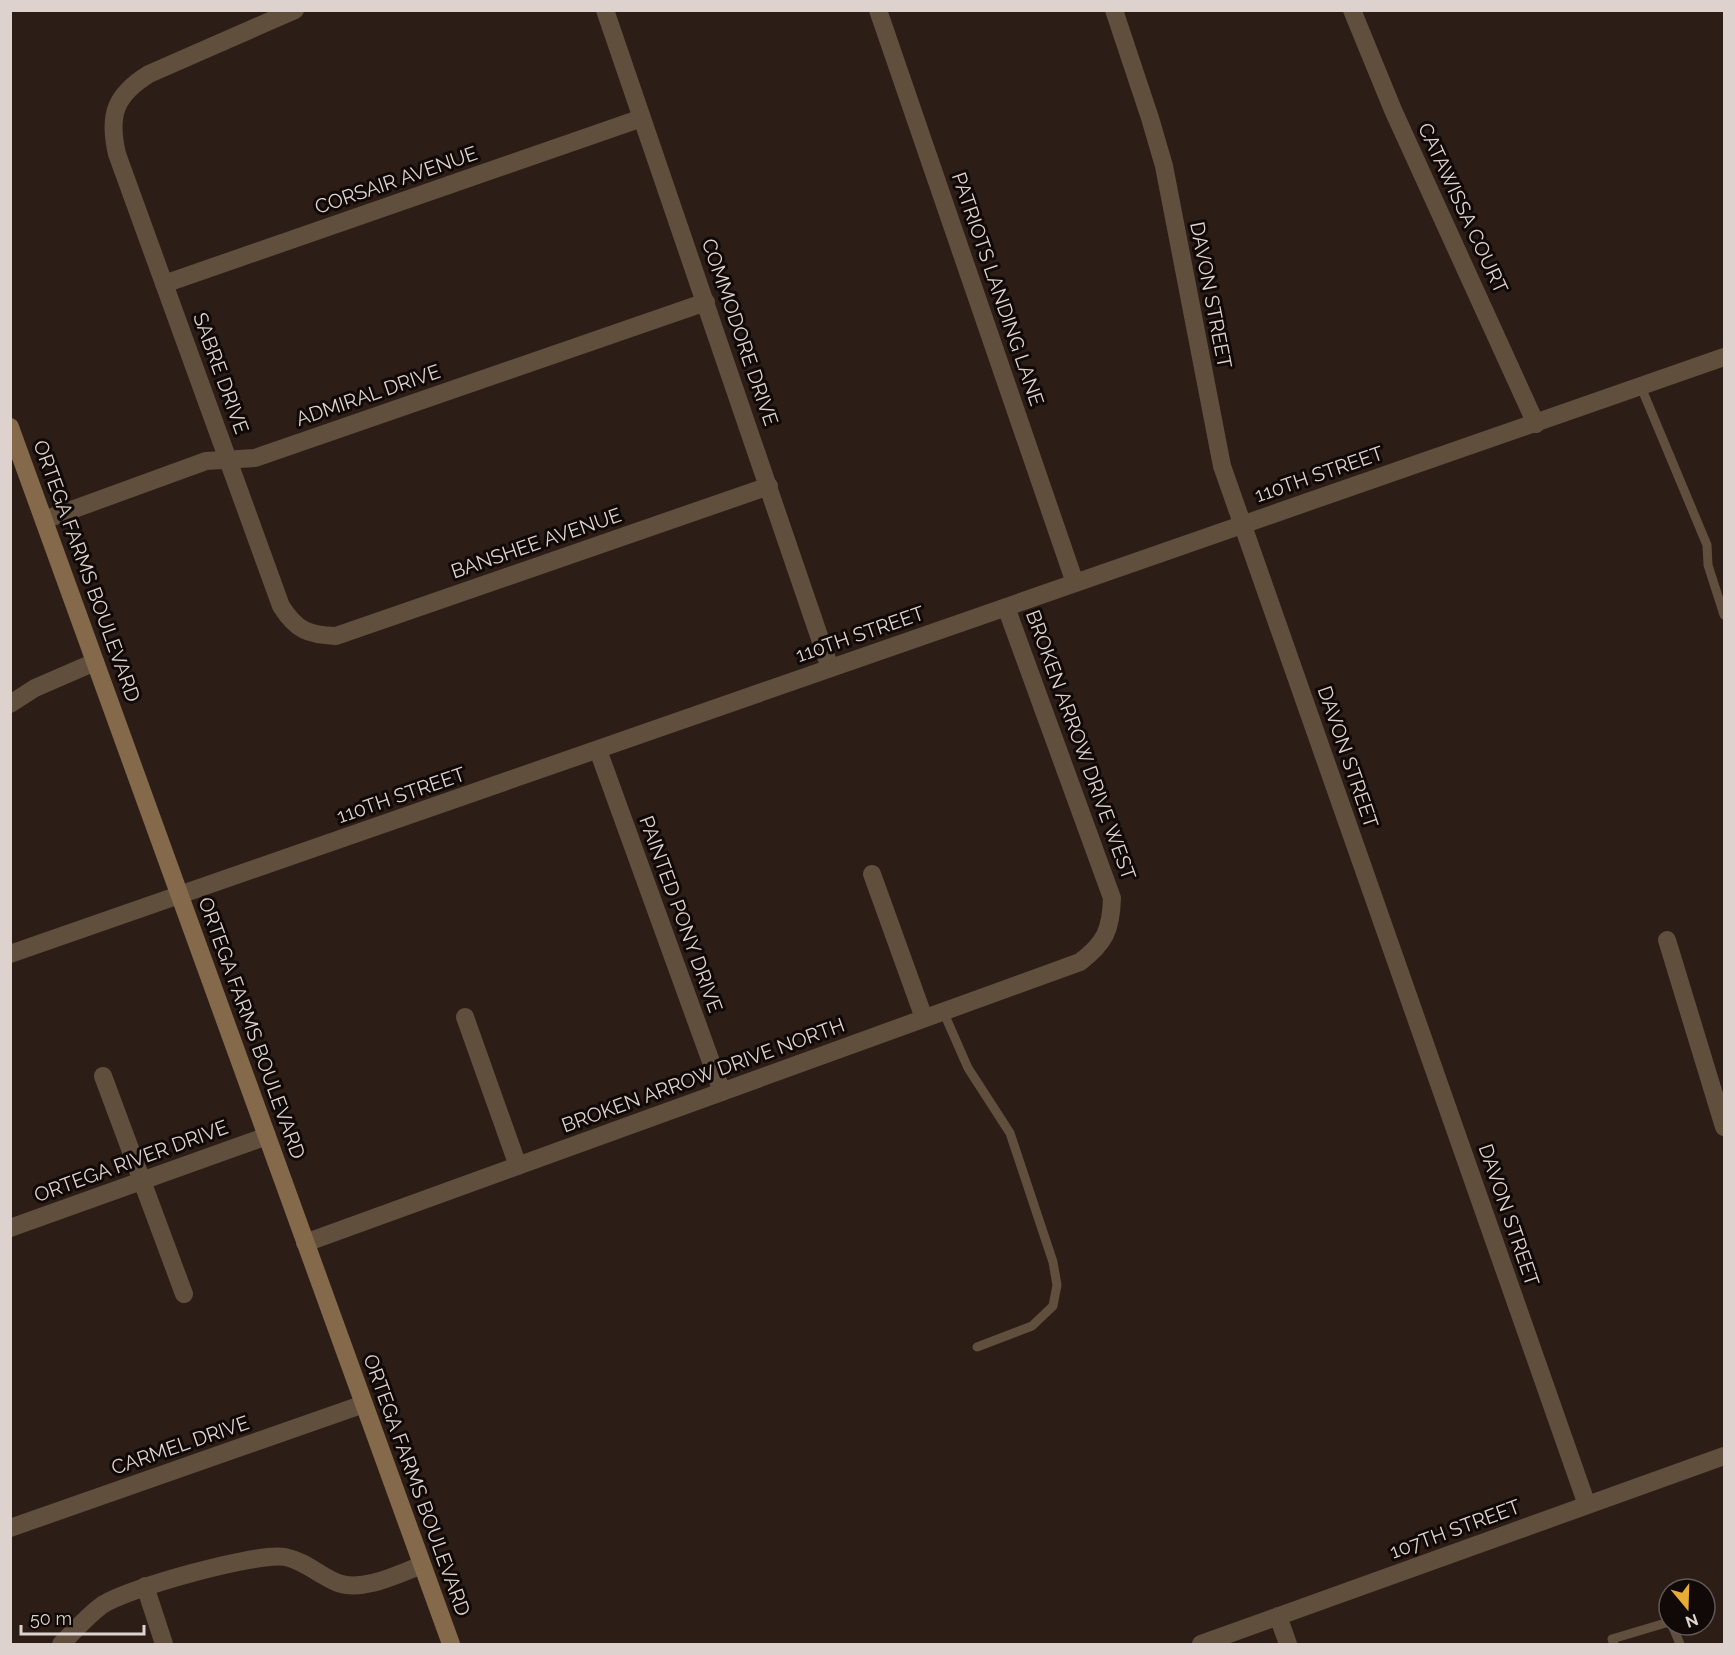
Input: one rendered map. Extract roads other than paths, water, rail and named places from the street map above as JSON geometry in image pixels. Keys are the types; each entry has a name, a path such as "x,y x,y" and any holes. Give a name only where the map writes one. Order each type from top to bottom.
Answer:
{"street":[{"name":"SABRE DRIVE","path":"295,10 149,74 134,83 122,96 112,124 117,154 281,606 301,630 317,636"},
{"name":"COMMODORE DRIVE","path":"605,10 830,668"},
{"name":"PATRIOTS LANDING LANE","path":"878,10 1075,583"},
{"name":"DAVON STREET","path":"1114,10 1164,166 1222,466 1587,1505"},
{"name":"CATAWISSA COURT","path":"1352,10 1393,110 1536,424"},
{"name":"CORSAIR AVENUE","path":"164,284 642,118"},
{"name":"ADMIRAL DRIVE","path":"44,520 206,460 255,458 706,302"},
{"name":"110TH STREET","path":"10,954 1725,357"},
{"name":"ORTEGA FARMS BOULEVARD","path":"10,427 451,1644"},
{"name":"BANSHEE AVENUE","path":"317,636 336,636 769,486"},
{"name":"BROKEN ARROW DRIVE WEST","path":"1006,606 1108,884 1112,898 1112,916 1107,935"},
{"path":"10,704 35,688 95,662"},
{"name":"PAINTED PONY DRIVE","path":"598,750 722,1092"},
{"path":"872,874 924,1018"},
{"name":"BROKEN ARROW DRIVE NORTH","path":"305,1243 1080,962 1096,950 1107,935"},
{"path":"1667,940 1725,1127"},
{"path":"465,1017 518,1166"},
{"path":"103,1076 184,1294"},
{"name":"ORTEGA RIVER DRIVE","path":"10,1228 267,1136"},
{"name":"CARMEL DRIVE","path":"10,1528 364,1404"},
{"name":"107TH STREET","path":"1201,1644 1725,1456"},
{"path":"61,1644 101,1605 145,1586 222,1567 273,1556 286,1557 303,1563 339,1583 356,1585 422,1565"},
{"path":"145,1586 164,1644"},
{"path":"1278,1616 1288,1644"}],"lane":[{"path":"1641,387 1707,545 1708,565 1725,615"},
{"path":"944,1011 968,1068 1010,1133 1053,1262 1057,1285 1053,1306 1032,1326 977,1347"},
{"path":"1614,1644 1612,1639 1657,1628"}]}
